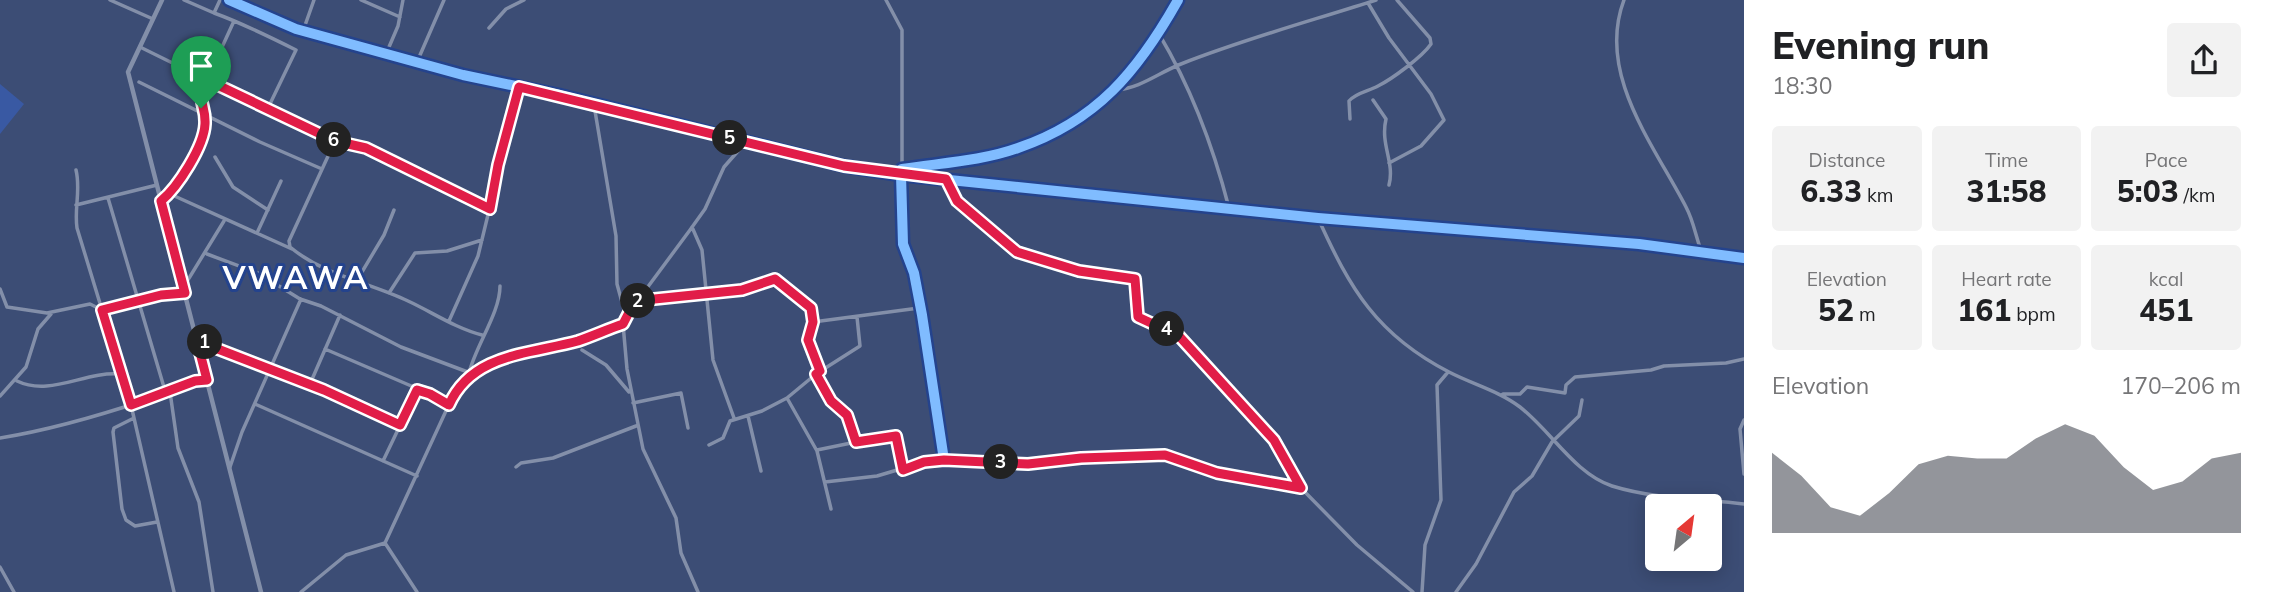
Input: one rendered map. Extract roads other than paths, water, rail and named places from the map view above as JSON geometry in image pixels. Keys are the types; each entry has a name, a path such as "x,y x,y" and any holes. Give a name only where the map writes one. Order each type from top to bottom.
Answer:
{"street":[{"path":"110,0 153,19"},
{"path":"162,0 128,72 261,592"},
{"path":"184,0 296,50 268,108"},
{"path":"214,13 220,0"},
{"path":"229,0 303,31 385,55 844,166 901,175 1318,218 1639,244 1744,258"},
{"path":"303,31 314,0"},
{"path":"360,0 400,17"},
{"path":"385,55 400,17 403,0"},
{"path":"417,63 444,0"},
{"path":"489,28 506,9 524,0"},
{"path":"886,0 901,30 902,234 920,307 944,460"},
{"path":"902,169 1017,149 1061,129 1114,90 1152,47 1178,0"},
{"path":"1114,90 1130,89 1178,65 1376,0"},
{"path":"1350,119 1348,108 1352,97 1386,82 1425,53 1432,41 1397,0"},
{"path":"1624,0 1617,30 1624,86 1634,114 1686,207 1702,253"},
{"path":"1368,3 1408,64 1432,94 1444,120 1422,146 1389,163"},
{"path":"161,201 177,189 199,143 205,126 201,102 207,80 234,21"},
{"path":"1159,34 1178,65 1213,146 1229,208"},
{"path":"140,47 335,141 366,148 490,209"},
{"path":"139,82 204,116 321,169"},
{"path":"449,321 483,239 498,165 519,87"},
{"path":"1373,100 1386,119 1384,142 1392,175 1389,185"},
{"path":"193,109 201,102"},
{"path":"594,104 616,236 617,284 626,317"},
{"path":"293,250 289,241 335,141"},
{"path":"698,592 681,553 676,518 643,449 636,426 623,324 635,301 692,228 724,167 746,142"},
{"path":"215,157 233,187 268,209"},
{"path":"76,170 80,189 76,205 77,229 131,405 174,592"},
{"path":"946,179 957,201 1017,252 1079,271 1135,279 1138,317 1179,336 1274,440 1301,488 1357,545 1413,592"},
{"path":"257,233 281,181"},
{"path":"76,205 157,185"},
{"path":"170,194 224,221 293,250 328,272 388,293 482,335"},
{"path":"108,198 168,393 178,448 199,502 213,592"},
{"path":"356,282 384,235 394,211"},
{"path":"1318,218 1343,273 1376,320 1414,354 1500,394 1557,440 1576,464 1611,485 1671,497 1744,504"},
{"path":"0,289 7,307 51,313 90,304 102,310 184,290 224,221"},
{"path":"692,228 702,250 713,360 735,418"},
{"path":"388,293 415,253 447,251 483,239"},
{"path":"206,254 258,273 301,299 340,315 401,347 471,373 513,354 579,340 623,324"},
{"path":"622,302 742,290 775,279 808,304 813,313 808,340 818,372 831,401 847,415 856,442"},
{"path":"301,592 346,555 385,543 457,387 471,373 482,335 500,298 500,286"},
{"path":"230,470 242,432 301,299"},
{"path":"813,322 920,307"},
{"path":"0,396 17,381 26,367 38,329 51,313"},
{"path":"310,384 340,315"},
{"path":"709,445 723,438 727,424 735,418 748,416 787,398 818,372 860,346 857,317"},
{"path":"197,341 310,384 400,425"},
{"path":"326,349 430,394 449,405"},
{"path":"582,350 606,365 631,394"},
{"path":"1500,394 1520,394 1527,387 1565,393 1566,385 1576,377 1744,359"},
{"path":"1422,592 1425,545 1441,500 1437,385 1448,372"},
{"path":"17,381 41,388 91,375 120,374"},
{"path":"0,438 73,423 168,393 195,381 207,380"},
{"path":"383,461 417,390"},
{"path":"633,403 681,393 688,428"},
{"path":"787,398 817,450 831,509"},
{"path":"1457,592 1488,542 1514,492 1532,477 1557,440 1579,416 1582,400"},
{"path":"255,404 365,450 417,476"},
{"path":"748,416 761,471"},
{"path":"134,418 114,428 113,432 122,509 126,520 135,526 157,522"},
{"path":"1744,420 1740,429 1744,474"},
{"path":"516,467 521,463 553,458 636,426"},
{"path":"817,450 896,436 903,470"},
{"path":"825,482 903,470 924,462 944,460 1028,464 1081,458 1165,455 1217,473 1301,488"},
{"path":"385,543 417,592"},
{"path":"0,567 14,592"}],"district":[{"name":"VWAWA","path":"296,277"}]}
